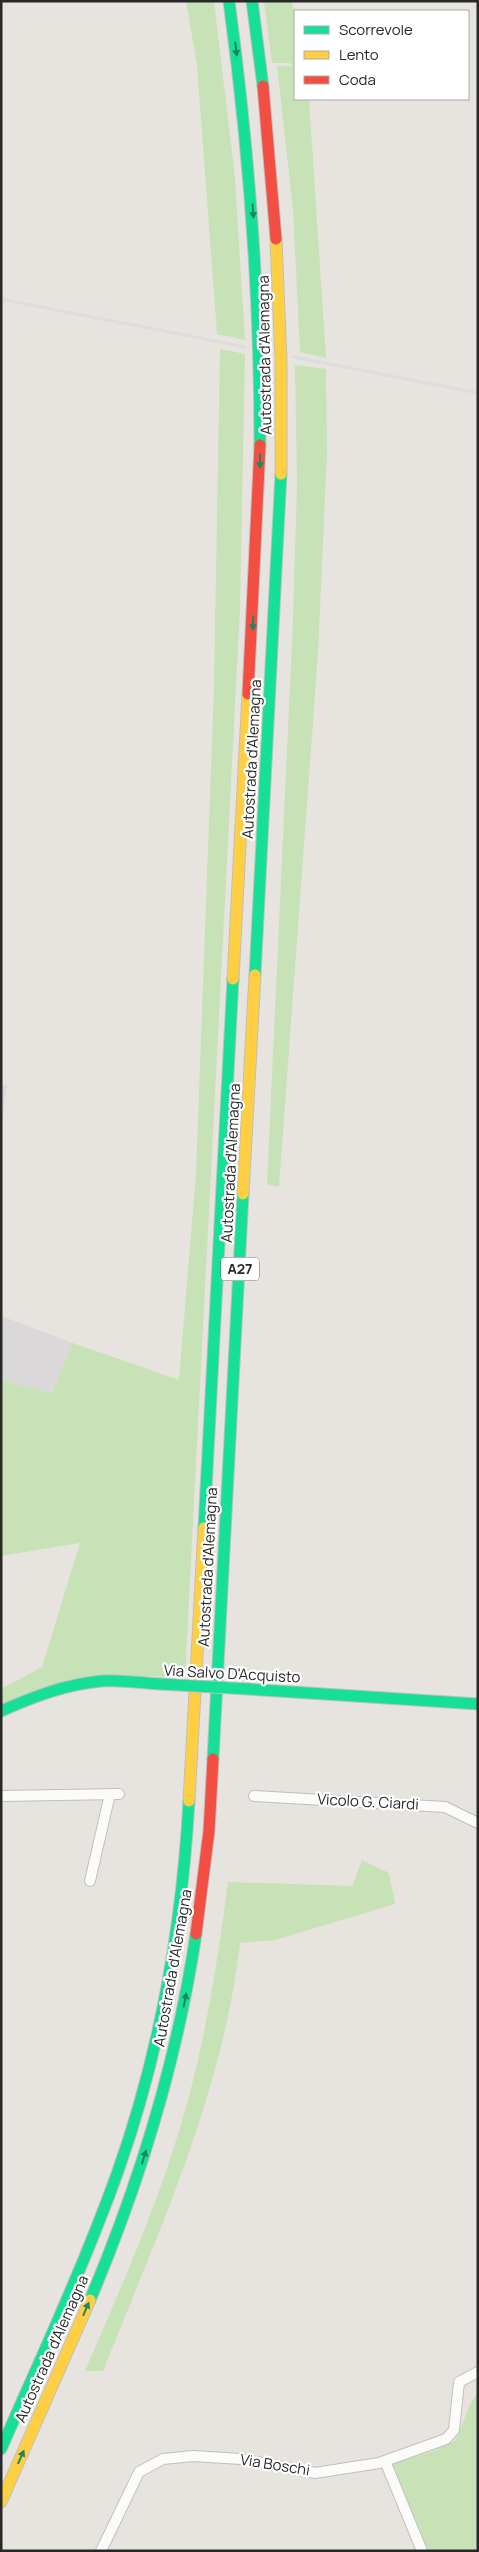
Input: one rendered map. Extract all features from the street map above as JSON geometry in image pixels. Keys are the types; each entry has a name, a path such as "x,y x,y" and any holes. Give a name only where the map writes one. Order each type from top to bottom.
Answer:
{"main road":[{"name":"Autostrada d'Alemagna","path":"1,2449 88,2248 131,2126 163,2003 186,1855 260,471 258,319 251,181 229,1"},
{"name":"Autostrada d'Alemagna","path":"1,2502 87,2308 140,2170 179,2034 192,1968 208,1840 281,482 282,398 277,239 261,59 252,1"},
{"name":"Via Salvo D'Acquisto","path":"1,1711 32,1696 79,1684 103,1681 474,1705"}],"street":[{"path":"1,1796 114,1794 90,1881"},
{"name":"Vicolo G. Ciardi","path":"254,1796 445,1807 478,1823"},
{"name":"Via Boschi","path":"101,2551 139,2472 163,2459 192,2456 241,2459 315,2473 385,2461 446,2439 454,2430 459,2382 478,2372"},
{"path":"385,2461 422,2551"}],"shaded area":[{"path":"1,1084 7,1086 1,1126"},
{"path":"1,1316 73,1343 52,1393 1,1380"}],"green space":[{"path":"186,1 214,1 235,179 245,340 217,334 197,65"},
{"path":"264,1 292,1 294,14 294,66 289,63 272,63"},
{"path":"277,66 294,66 294,100 309,100 326,358 300,352 293,209"},
{"path":"220,349 245,354 240,608 185,1677 97,1675 1,1706 1,1689 42,1667 80,1543 1,1556 1,1380 52,1393 73,1343 179,1380 196,1174 214,687"},
{"path":"295,365 326,369 327,454 318,653 279,1187 267,1184 293,620 297,485"},
{"path":"362,1860 389,1873 395,1904 275,1940 240,1943 231,1999 219,2054 186,2162 103,2371 85,2371 147,2223 179,2131 203,2039 228,1882 352,1886"},
{"path":"478,2393 478,2551 425,2551 388,2465 434,2451 456,2440 471,2402"}],"railway":[{"path":"1,299 245,347"},
{"path":"294,357 478,393"}],"traffic: fast":[{"path":"229,1 248,167 252,223 258,334 260,445"},
{"path":"252,1 263,86"},
{"path":"255,975 281,474"},
{"path":"204,1528 233,979"},
{"path":"213,1759 243,1194"},
{"path":"1,1711 50,1692 76,1685 102,1681 160,1684"},
{"path":"160,1684 248,1689"},
{"path":"248,1689 478,1704"},
{"path":"1,2449 90,2244 132,2129 145,2084 166,1990 181,1895 189,1801"},
{"path":"90,2300 125,2211 155,2120 178,2028 196,1934"}],"traffic: slow":[{"path":"276,239 281,362 281,474"},
{"path":"233,979 248,694"},
{"path":"243,1194 255,975"},
{"path":"189,1801 204,1528"},
{"path":"1,2502 90,2300"}],"traffic: jam":[{"path":"263,86 276,239"},
{"path":"248,694 260,445"},
{"path":"196,1934 209,1831 213,1759"}]}
